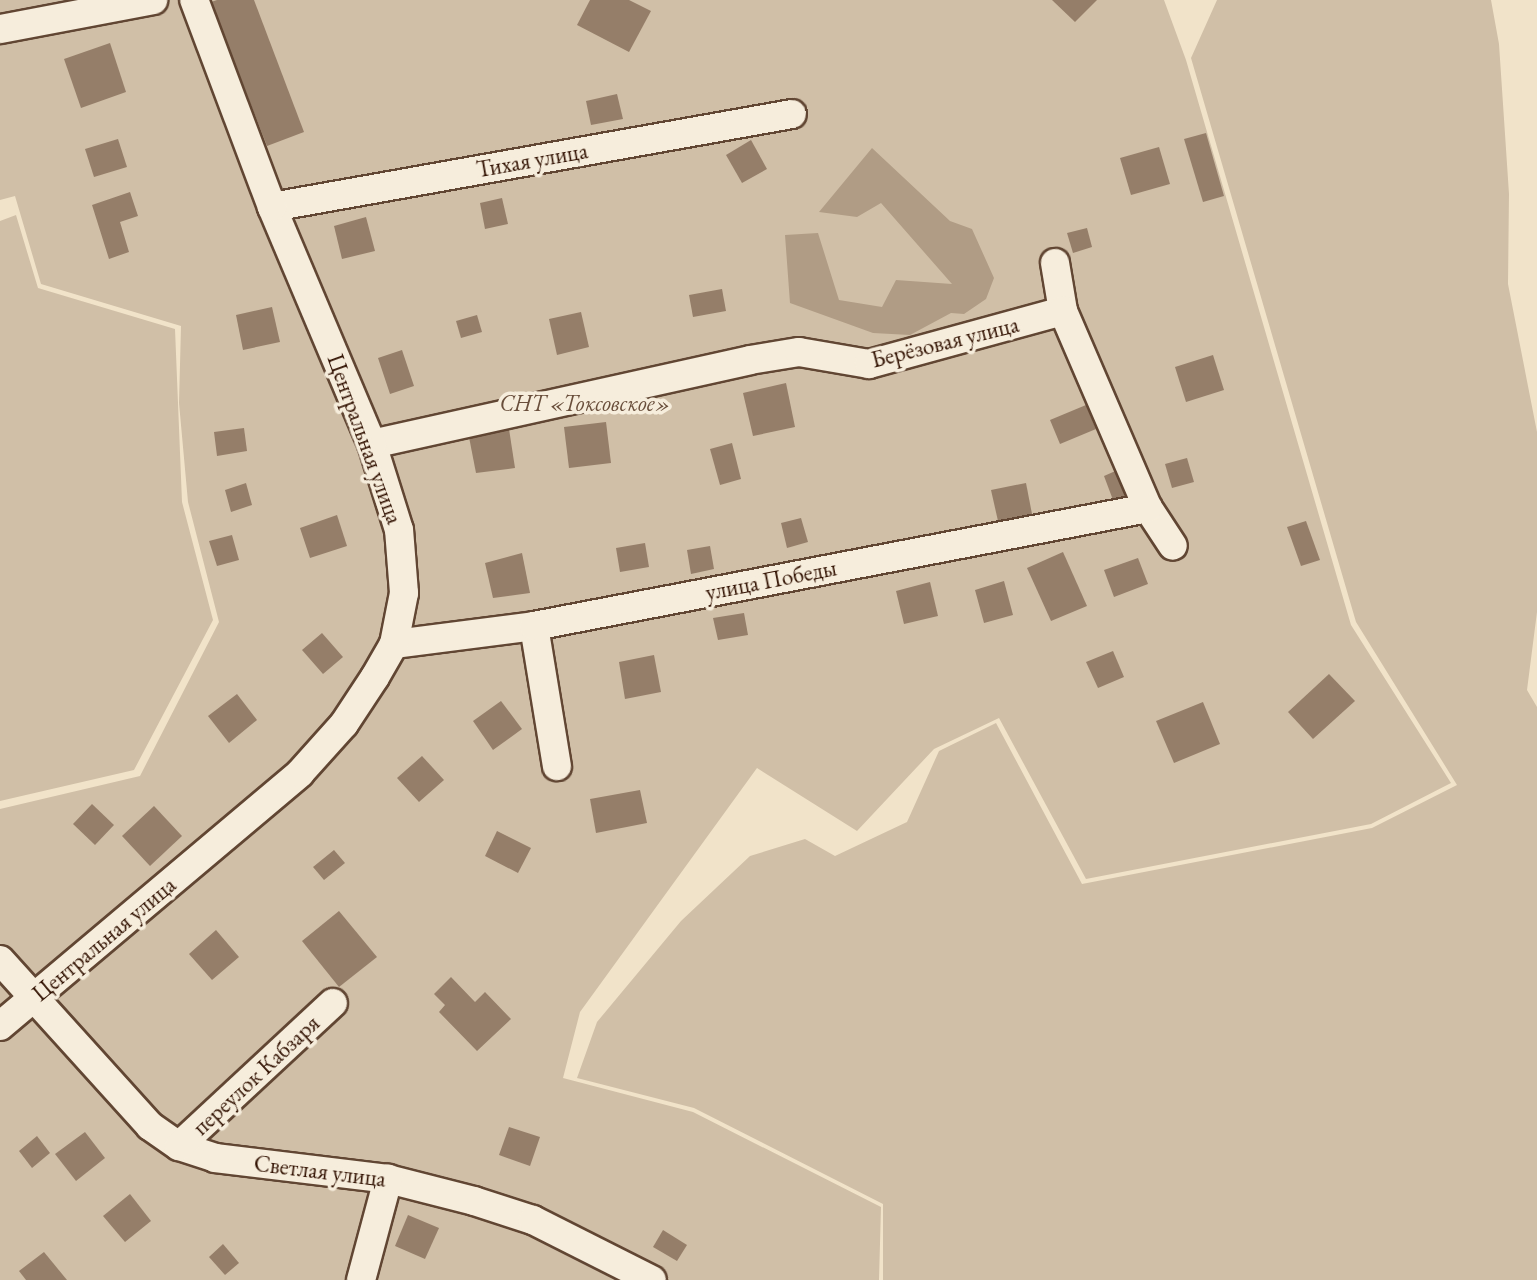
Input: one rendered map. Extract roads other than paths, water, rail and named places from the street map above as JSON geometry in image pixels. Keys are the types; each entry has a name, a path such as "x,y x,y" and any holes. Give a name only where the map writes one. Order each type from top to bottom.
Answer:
{"street":[{"path":"0,29 153,0"},
{"name":"Центральная улица","path":"0,1026 300,773 344,724 394,644 404,593 399,530 372,444 272,207 194,0"},
{"name":"Тихая улица","path":"272,207 792,114"},
{"path":"1055,263 1063,312 1164,549"},
{"name":"Берёзовая улица","path":"372,444 750,360 799,352 869,364 1063,312"},
{"name":"улица Победы","path":"394,644 534,626 1148,508"},
{"path":"534,626 558,766"},
{"name":"Светлая улица","path":"0,960 36,996 150,1126 179,1146 215,1158 388,1179 533,1220 652,1280"},
{"name":"переулок Кабзаря","path":"179,1146 333,1003"},
{"path":"361,1280 388,1179"}],"park label":[{"name":"СНТ «Токсовское»","path":"585,403"}]}
